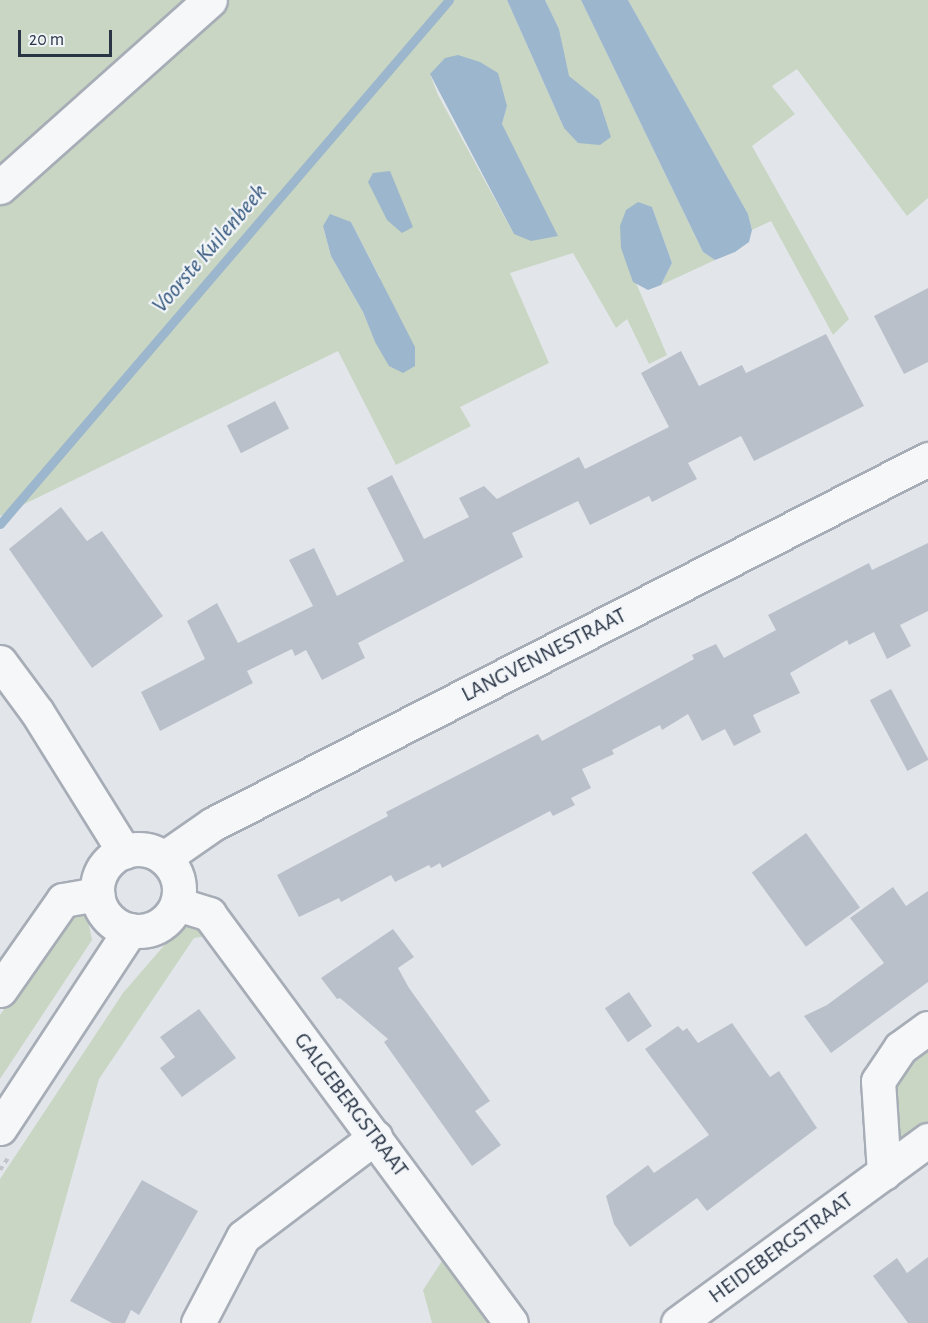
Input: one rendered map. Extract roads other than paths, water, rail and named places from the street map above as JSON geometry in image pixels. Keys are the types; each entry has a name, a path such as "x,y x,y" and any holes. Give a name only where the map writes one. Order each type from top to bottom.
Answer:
{"street":[{"path":"0,187 210,0"},
{"name":"LANGVENNESTRAAT","path":"164,858 213,824 928,459"},
{"path":"0,662 37,712 123,852"},
{"path":"152,851 164,858 175,871 180,888 177,904 158,926 130,930 107,918 97,894 100,876 109,861 123,852 152,851"},
{"path":"0,990 63,900 97,894"},
{"name":"GALGEBERGSTRAAT","path":"177,904 209,914 511,1323"},
{"path":"0,1128 130,930"},
{"path":"884,1173 878,1081 900,1048 928,1028"},
{"path":"198,1323 243,1237 375,1137"},
{"name":"HEIDEBERGSTRAAT","path":"678,1323 928,1140"}],"water":[{"path":"507,0 545,0 559,29 569,76 599,100 611,137 600,145 578,143 564,128"},
{"path":"581,0 628,0 748,214 752,230 749,242 735,252 715,260 703,252"},
{"path":"458,55 480,62 498,73 507,106 502,124 558,236 531,241 514,234 430,74 445,58"},
{"path":"390,171 413,227 402,233 387,220 368,182 373,173"},
{"path":"638,202 652,207 672,263 661,285 648,290 633,282 621,248 620,226 626,210"},
{"path":"330,214 351,222 415,347 415,366 403,373 389,366 375,342 363,312 331,256 323,226"}],"waterway":[{"name":"Voorste Kuilenbeek","path":"0,524 449,0"}]}
